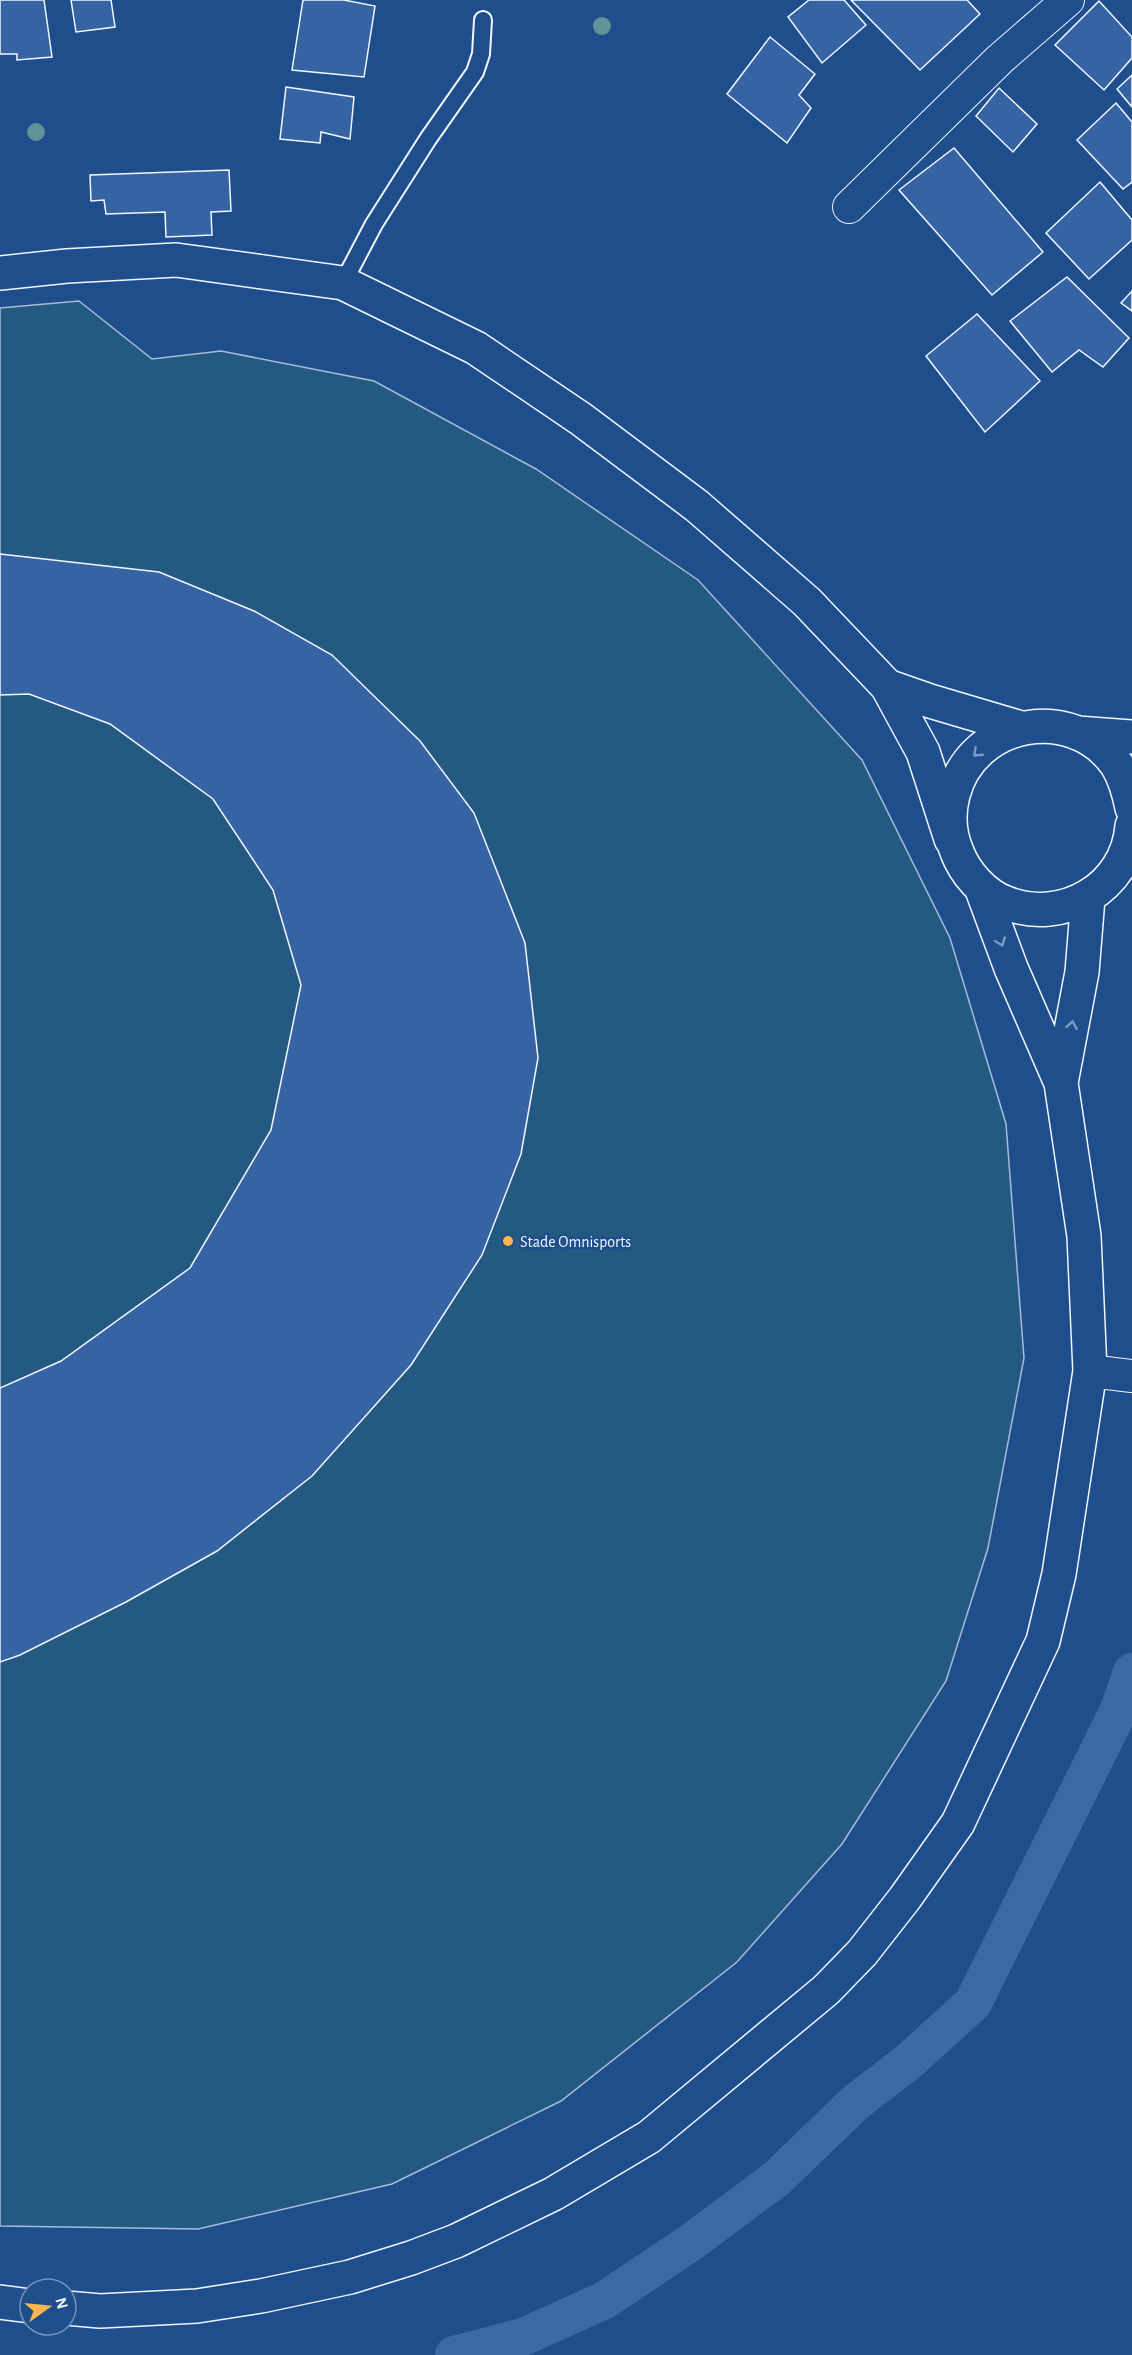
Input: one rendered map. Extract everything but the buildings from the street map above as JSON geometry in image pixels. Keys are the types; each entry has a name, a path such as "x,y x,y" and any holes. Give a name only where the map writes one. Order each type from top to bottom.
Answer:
{"main road":[{"path":"0,273 67,266 176,260 343,283 476,348 590,426 697,506 807,602 887,686 923,752 951,839 962,865 981,887 1005,903 1033,910 1062,909 1088,898 1108,882 1122,862 1132,827 1128,788 1116,765 1099,746 1077,733"},
{"path":"887,686 1020,728"},
{"path":"951,839 950,810 957,781 972,757 994,738 1020,728 1050,726 1077,733 1132,737"},
{"path":"78,2309 100,2311 197,2306 261,2296 350,2277 456,2241 553,2194 649,2137 826,1990 862,1953 905,1898 957,1823 1043,1641 1059,1574 1090,1371 1084,1236 1061,1083 1011,968 981,887"},
{"path":"1061,1083 1082,972 1088,898"},
{"path":"0,2302 18,2304"}],"street":[{"path":"849,207 1000,59 1068,0"},
{"path":"1090,1371 1132,1376"}],"lane":[{"path":"343,283 380,214 428,139 476,72 481,54 483,20"}],"shaded area":[{"name":"Stade Omnisports","path":"79,301 152,359 221,351 374,381 536,469 698,580 862,760 950,938 1006,1124 1024,1358 988,1548 946,1681 842,1844 737,1962 561,2101 392,2184 198,2229 0,2226 0,308"}],"waterway":[{"path":"454,2355 523,2337 605,2300 690,2243 776,2179 856,2102 908,2062 973,2003 1118,1712 1132,1672"}],"place":[{"name":"Stade Omnisports","path":"508,1241"}]}
